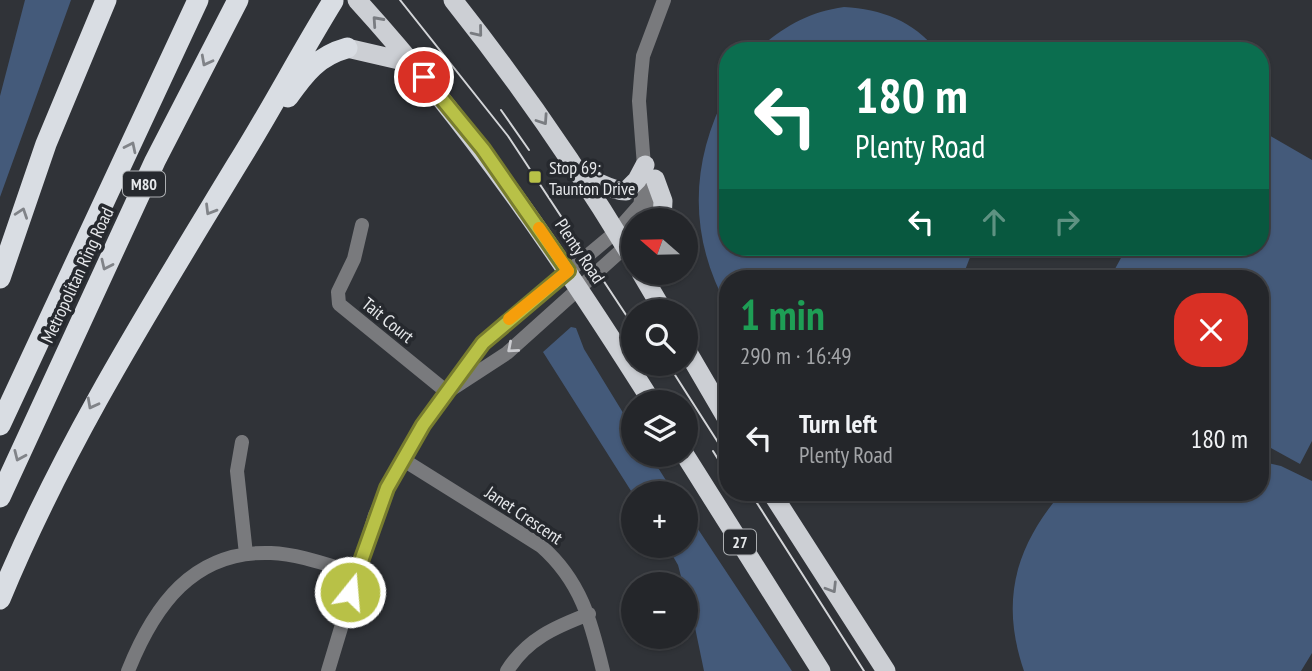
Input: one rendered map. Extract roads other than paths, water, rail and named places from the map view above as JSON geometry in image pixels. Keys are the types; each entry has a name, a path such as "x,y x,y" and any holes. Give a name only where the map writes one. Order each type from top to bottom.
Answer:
{"highway":[{"path":"46,144 68,55 90,0"},
{"path":"0,278 46,144 106,0"},
{"name":"Metropolitan Ring Road","path":"0,425 198,0"},
{"name":"Metropolitan Ring Road","path":"0,497 155,161 238,0"},
{"name":"Plenty Road","path":"357,0 483,149 580,288 644,390"},
{"path":"453,0 533,104 621,235"},
{"path":"0,599 28,530 107,377 246,151 333,1"},
{"path":"246,151 270,125 314,63 329,53 347,48 412,63"},
{"path":"581,176 614,191 626,191 650,172 663,201 663,208"},
{"path":"698,370 719,406"},
{"name":"27","path":"693,467 821,671"},
{"path":"777,501 885,671"}],"street":[{"path":"648,208 650,172 640,88 643,56 664,0"},
{"path":"639,208 650,172"},
{"name":"Tait Court","path":"362,225 354,259 338,292 340,304 447,392"},
{"path":"328,671 355,573 375,515 401,459 447,392 483,343 548,286 568,271 621,247"},
{"path":"447,392 507,353 621,250"},
{"path":"242,442 237,471 246,554"},
{"name":"Janet Crescent","path":"401,459 541,546 569,574 589,614 603,671"},
{"path":"128,671 153,616 169,596 209,566 246,554 291,555 355,573"},
{"path":"507,671 515,658 540,635 589,614"}],"tram line":[{"path":"400,0 508,136 621,307"},
{"path":"501,110 529,150"},
{"path":"676,376 719,444"},
{"path":"713,451 719,461"},
{"path":"756,501 864,671"}],"place":[{"name":"Stop 69: Taunton Drive","path":"535,177"}]}
